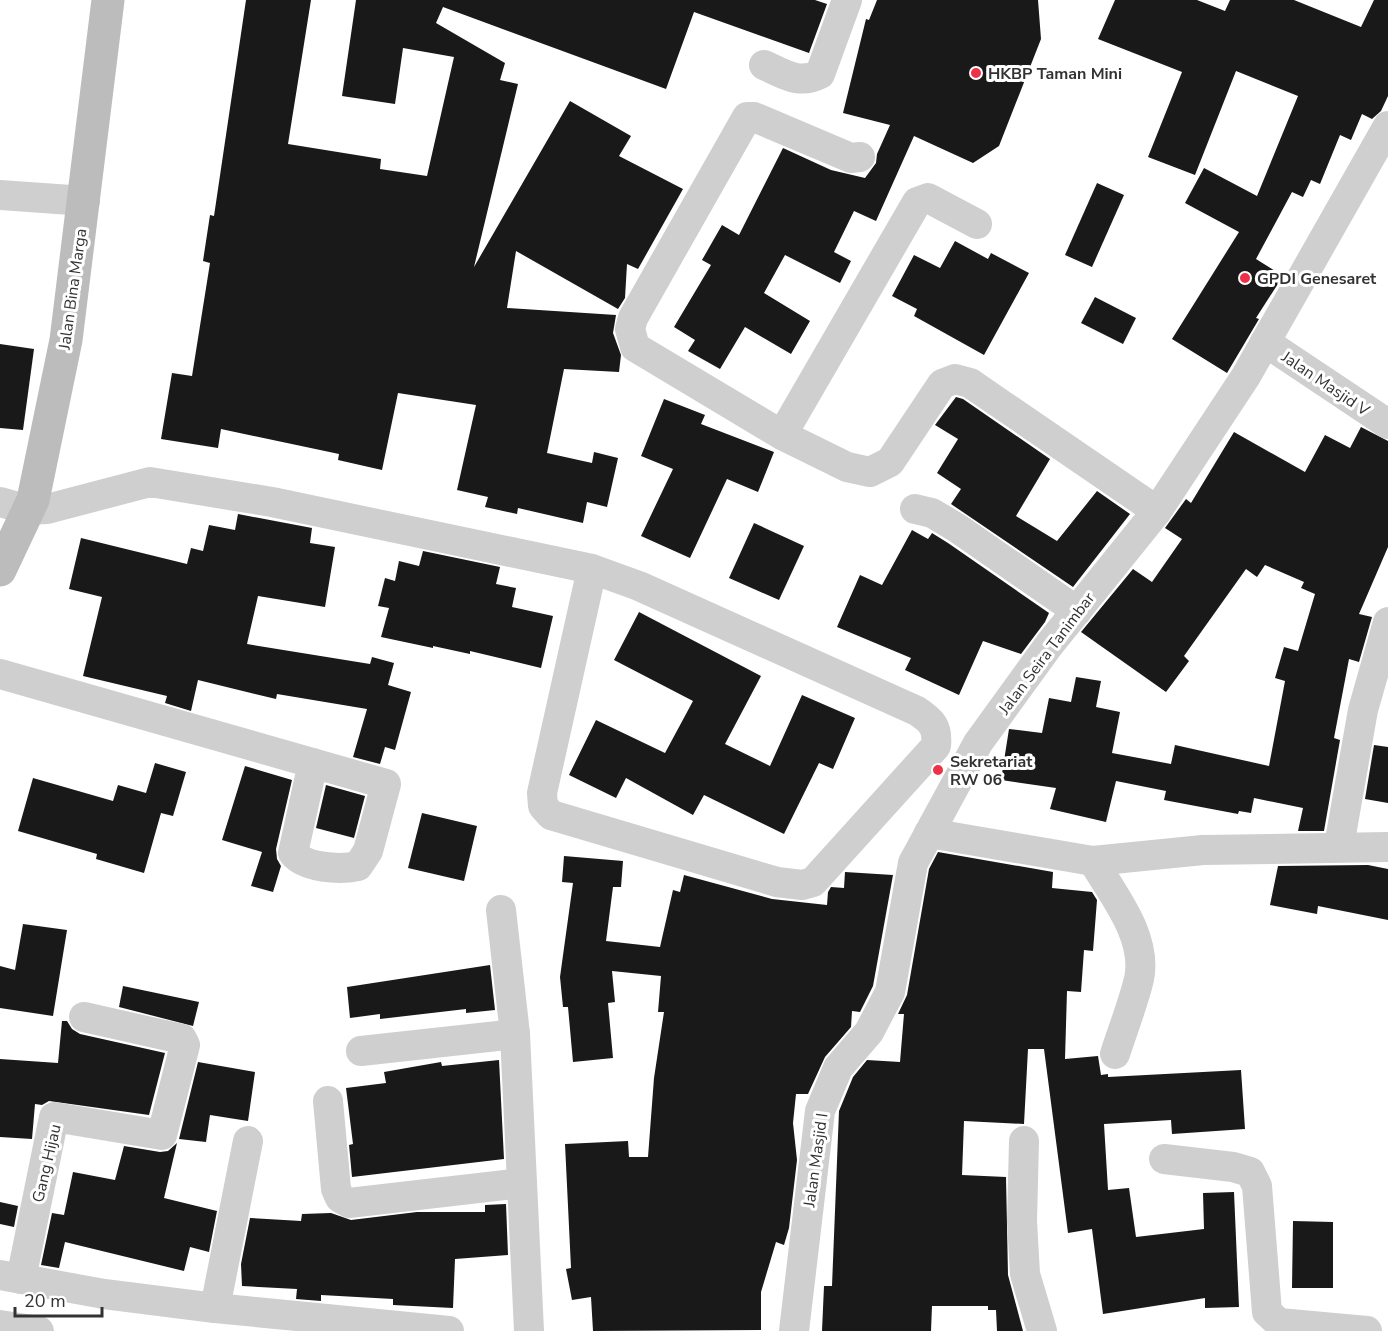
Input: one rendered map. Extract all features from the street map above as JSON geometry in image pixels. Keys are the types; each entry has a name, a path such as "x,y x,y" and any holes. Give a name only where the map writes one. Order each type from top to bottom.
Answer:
{"street":[{"name":"Jalan Bina Marga","path":"0,570 14,506 66,340 85,201 108,0"},
{"path":"764,65 797,80 809,80 820,74 847,0"},
{"path":"860,157 851,158 754,117 747,117 631,323 632,341 639,351 782,435 847,467 870,472 890,462 942,384 955,379 970,383 1157,511"},
{"name":"Jalan Seira Tanimbar","path":"929,833 978,743 1077,611 1157,511 1246,376 1388,126"},
{"path":"0,195 85,201"},
{"path":"782,435 917,202 928,198 977,224"},
{"name":"Jalan Masjid V","path":"1265,342 1388,424"},
{"path":"14,506 47,509 150,482 272,502 592,569 639,586 917,711 932,720 937,733 936,746 813,882 802,885 777,882 551,815 543,806 542,793 592,569"},
{"path":"915,509 932,513 957,528 1077,611"},
{"path":"1340,846 1363,710 1388,622"},
{"path":"0,674 313,763"},
{"path":"929,833 1093,861 1203,850 1388,847"},
{"name":"Jalan Masjid I","path":"794,1331 820,1111 838,1068 869,1032 890,992 913,863 929,833"},
{"path":"1093,861 1128,921 1139,950 1140,977 1115,1054"},
{"path":"501,910 516,1034 529,1331"},
{"name":"Gang Hijau","path":"11,1277 54,1117 162,1135 185,1041 84,1017"},
{"path":"361,1051 516,1034"},
{"path":"328,1101 336,1189 340,1198 349,1203 522,1183"},
{"path":"215,1308 248,1141"},
{"path":"1024,1141 1022,1221 1025,1274 1042,1331"},
{"path":"1164,1159 1233,1167 1250,1172 1257,1186 1267,1312 1279,1323 1367,1331"},
{"path":"11,1277 104,1294 215,1308 449,1331"},
{"path":"1384,1331 1388,1323"},
{"path":"0,1325 39,1331"}],"building":[{"path":"246,0 311,0 288,144 381,159 380,169 427,176 454,57 403,48 395,104 342,96 356,0 815,0 827,4 809,53 694,12 666,89 443,7 436,23 505,63 500,80 518,84 474,267 570,101 631,136 619,156 683,189 638,269 627,264 625,298 618,309 516,251 507,308 616,315 613,333 621,355 619,372 564,369 547,453 592,463 594,452 618,458 607,507 587,502 583,523 518,508 517,514 485,507 488,497 457,490 476,405 398,393 382,470 338,460 339,454 221,429 218,448 161,439 172,373 192,376 210,263 203,261 210,215 214,216"},
{"path":"877,0 1038,0 1041,39 999,146 973,163 914,136 876,221 854,211 834,252 851,261 840,283 785,255 764,293 810,321 791,354 745,327 720,369 688,351 695,340 674,327 711,265 702,260 722,225 739,235 783,148 831,170 865,178 876,163 877,154 890,125 843,113 866,19 869,20"},
{"path":"1115,0 1197,0 1225,11 1230,0 1294,0 1361,27 1374,0 1388,0 1388,96 1381,111 1372,119 1362,114 1351,140 1340,135 1320,184 1311,180 1303,197 1292,192 1256,259 1283,276 1256,318 1259,319 1227,373 1172,339 1239,232 1185,203 1204,168 1257,196 1298,96 1236,71 1195,175 1148,157 1182,72 1098,39"},
{"path":"1097,183 1124,195 1092,267 1065,255"},
{"path":"955,241 988,259 991,253 1029,273 984,355 914,316 917,309 892,296 914,255 940,268"},
{"path":"1095,297 1136,318 1123,344 1081,323"},
{"path":"0,344 34,349 23,430 0,428"},
{"path":"956,397 963,399 1050,459 1016,516 1057,541 1097,491 1130,514 1073,587 951,504 961,489 937,473 958,439 935,425"},
{"path":"664,399 705,415 701,424 774,452 758,492 727,479 690,558 641,536 673,469 641,456"},
{"path":"1361,427 1388,441 1388,547 1359,614 1372,617 1359,662 1349,659 1334,738 1340,740 1324,831 1298,831 1303,808 1254,798 1251,813 1239,811 1238,814 1164,800 1166,791 1116,781 1106,822 1050,809 1056,788 1001,780 1009,729 1042,733 1049,698 1071,702 1076,677 1101,681 1096,707 1120,712 1112,753 1171,764 1175,745 1269,766 1285,681 1275,678 1284,647 1298,651 1315,594 1301,588 1304,582 1265,565 1257,577 1246,569 1184,656 1189,661 1166,692 1081,632 1133,569 1152,582 1182,539 1165,528 1186,499 1191,503 1234,432 1305,472 1325,435 1350,448"},
{"path":"238,514 312,528 310,543 335,547 325,607 258,596 247,644 370,664 372,657 394,663 388,685 411,692 395,750 385,747 380,764 353,757 367,709 277,694 276,699 198,680 191,711 165,703 167,696 83,676 102,597 69,589 81,538 187,564 191,548 203,551 209,525 235,530"},
{"path":"754,523 804,546 779,600 729,578"},
{"path":"912,530 928,539 932,533 1049,613 1021,654 983,641 959,695 905,670 911,658 837,627 860,575 882,585"},
{"path":"423,551 500,567 496,584 516,588 512,607 553,616 541,668 470,651 470,654 381,637 389,608 378,606 385,578 395,581 399,561 419,566"},
{"path":"639,612 761,676 725,744 770,766 802,695 855,718 833,769 819,763 784,834 704,795 693,815 626,778 616,798 569,775 596,720 665,753 693,701 614,660"},
{"path":"1374,745 1388,747 1388,803 1365,799"},
{"path":"155,763 186,772 173,816 161,813 144,873 96,859 97,854 18,831 33,778 113,801 118,785 146,793"},
{"path":"245,766 292,780 276,849 277,859 281,866 273,892 251,886 262,852 222,840"},
{"path":"326,785 365,796 354,838 316,828"},
{"path":"422,813 477,826 464,881 408,868"},
{"path":"938,852 1053,872 1052,888 1092,892 1097,900 1093,951 1084,950 1081,992 1067,991 1065,1059 1098,1056 1101,1075 1108,1074 1108,1077 1241,1070 1245,1129 1172,1134 1171,1120 1104,1124 1108,1190 1129,1188 1136,1237 1204,1229 1203,1193 1234,1192 1239,1307 1205,1308 1205,1298 1103,1314 1092,1229 1068,1233 1044,1049 1028,1049 1024,1124 964,1121 962,1175 1006,1177 1008,1275 1023,1331 997,1331 996,1310 988,1310 988,1306 932,1306 931,1331 822,1331 824,1286 832,1286 839,1111 853,1077 867,1060 900,1062 904,1014 898,1014 907,995 929,869"},
{"path":"564,856 623,861 621,887 613,887 606,941 660,947 673,890 680,892 684,875 772,899 827,905 828,892 831,887 844,888 845,872 893,875 873,986 860,1012 852,1011 851,1027 825,1057 808,1094 796,1094 793,1123 797,1160 789,1228 784,1245 776,1242 761,1292 761,1330 593,1331 591,1297 572,1300 566,1269 571,1268 565,1144 628,1141 629,1157 648,1157 654,1078 664,1012 658,1012 661,976 612,971 615,1002 608,1003 613,1058 573,1062 568,1007 563,1007 560,977 573,883 562,882"},
{"path":"1368,865 1388,869 1388,920 1318,906 1317,914 1270,905 1278,866"},
{"path":"23,924 67,930 53,1016 0,1008 0,966 15,970"},
{"path":"490,965 495,1010 466,1013 466,1009 380,1019 380,1014 350,1018 347,987"},
{"path":"123,986 199,1002 193,1026 119,1007"},
{"path":"62,1021 67,1021 72,1029 80,1034 165,1053 149,1115 49,1101 42,1105 35,1104 32,1139 0,1137 0,1059 58,1063"},
{"path":"499,1060 504,1159 352,1177 349,1145 353,1144 346,1088 386,1083 384,1072 441,1062 442,1066"},
{"path":"198,1062 255,1072 248,1121 210,1115 206,1142 179,1139"},
{"path":"177,1143 164,1198 217,1211 209,1252 190,1247 184,1271 65,1242 59,1268 41,1265 52,1213 64,1215 73,1172 115,1180 124,1146 160,1152 168,1151"},
{"path":"0,1202 18,1206 14,1227 0,1224"},
{"path":"506,1204 508,1255 455,1259 453,1308 393,1305 393,1299 321,1295 321,1301 296,1299 297,1289 242,1286 241,1264 250,1218 301,1221 302,1214 331,1213 351,1220 417,1212 485,1212 485,1205"},
{"path":"1293,1221 1333,1222 1333,1288 1292,1288"}],"place":[{"name":"HKBP Taman Mini","path":"976,73"},
{"name":"GPDI Genesaret","path":"1245,278"},
{"name":"Sekretariat RW 06","path":"938,770"}]}
